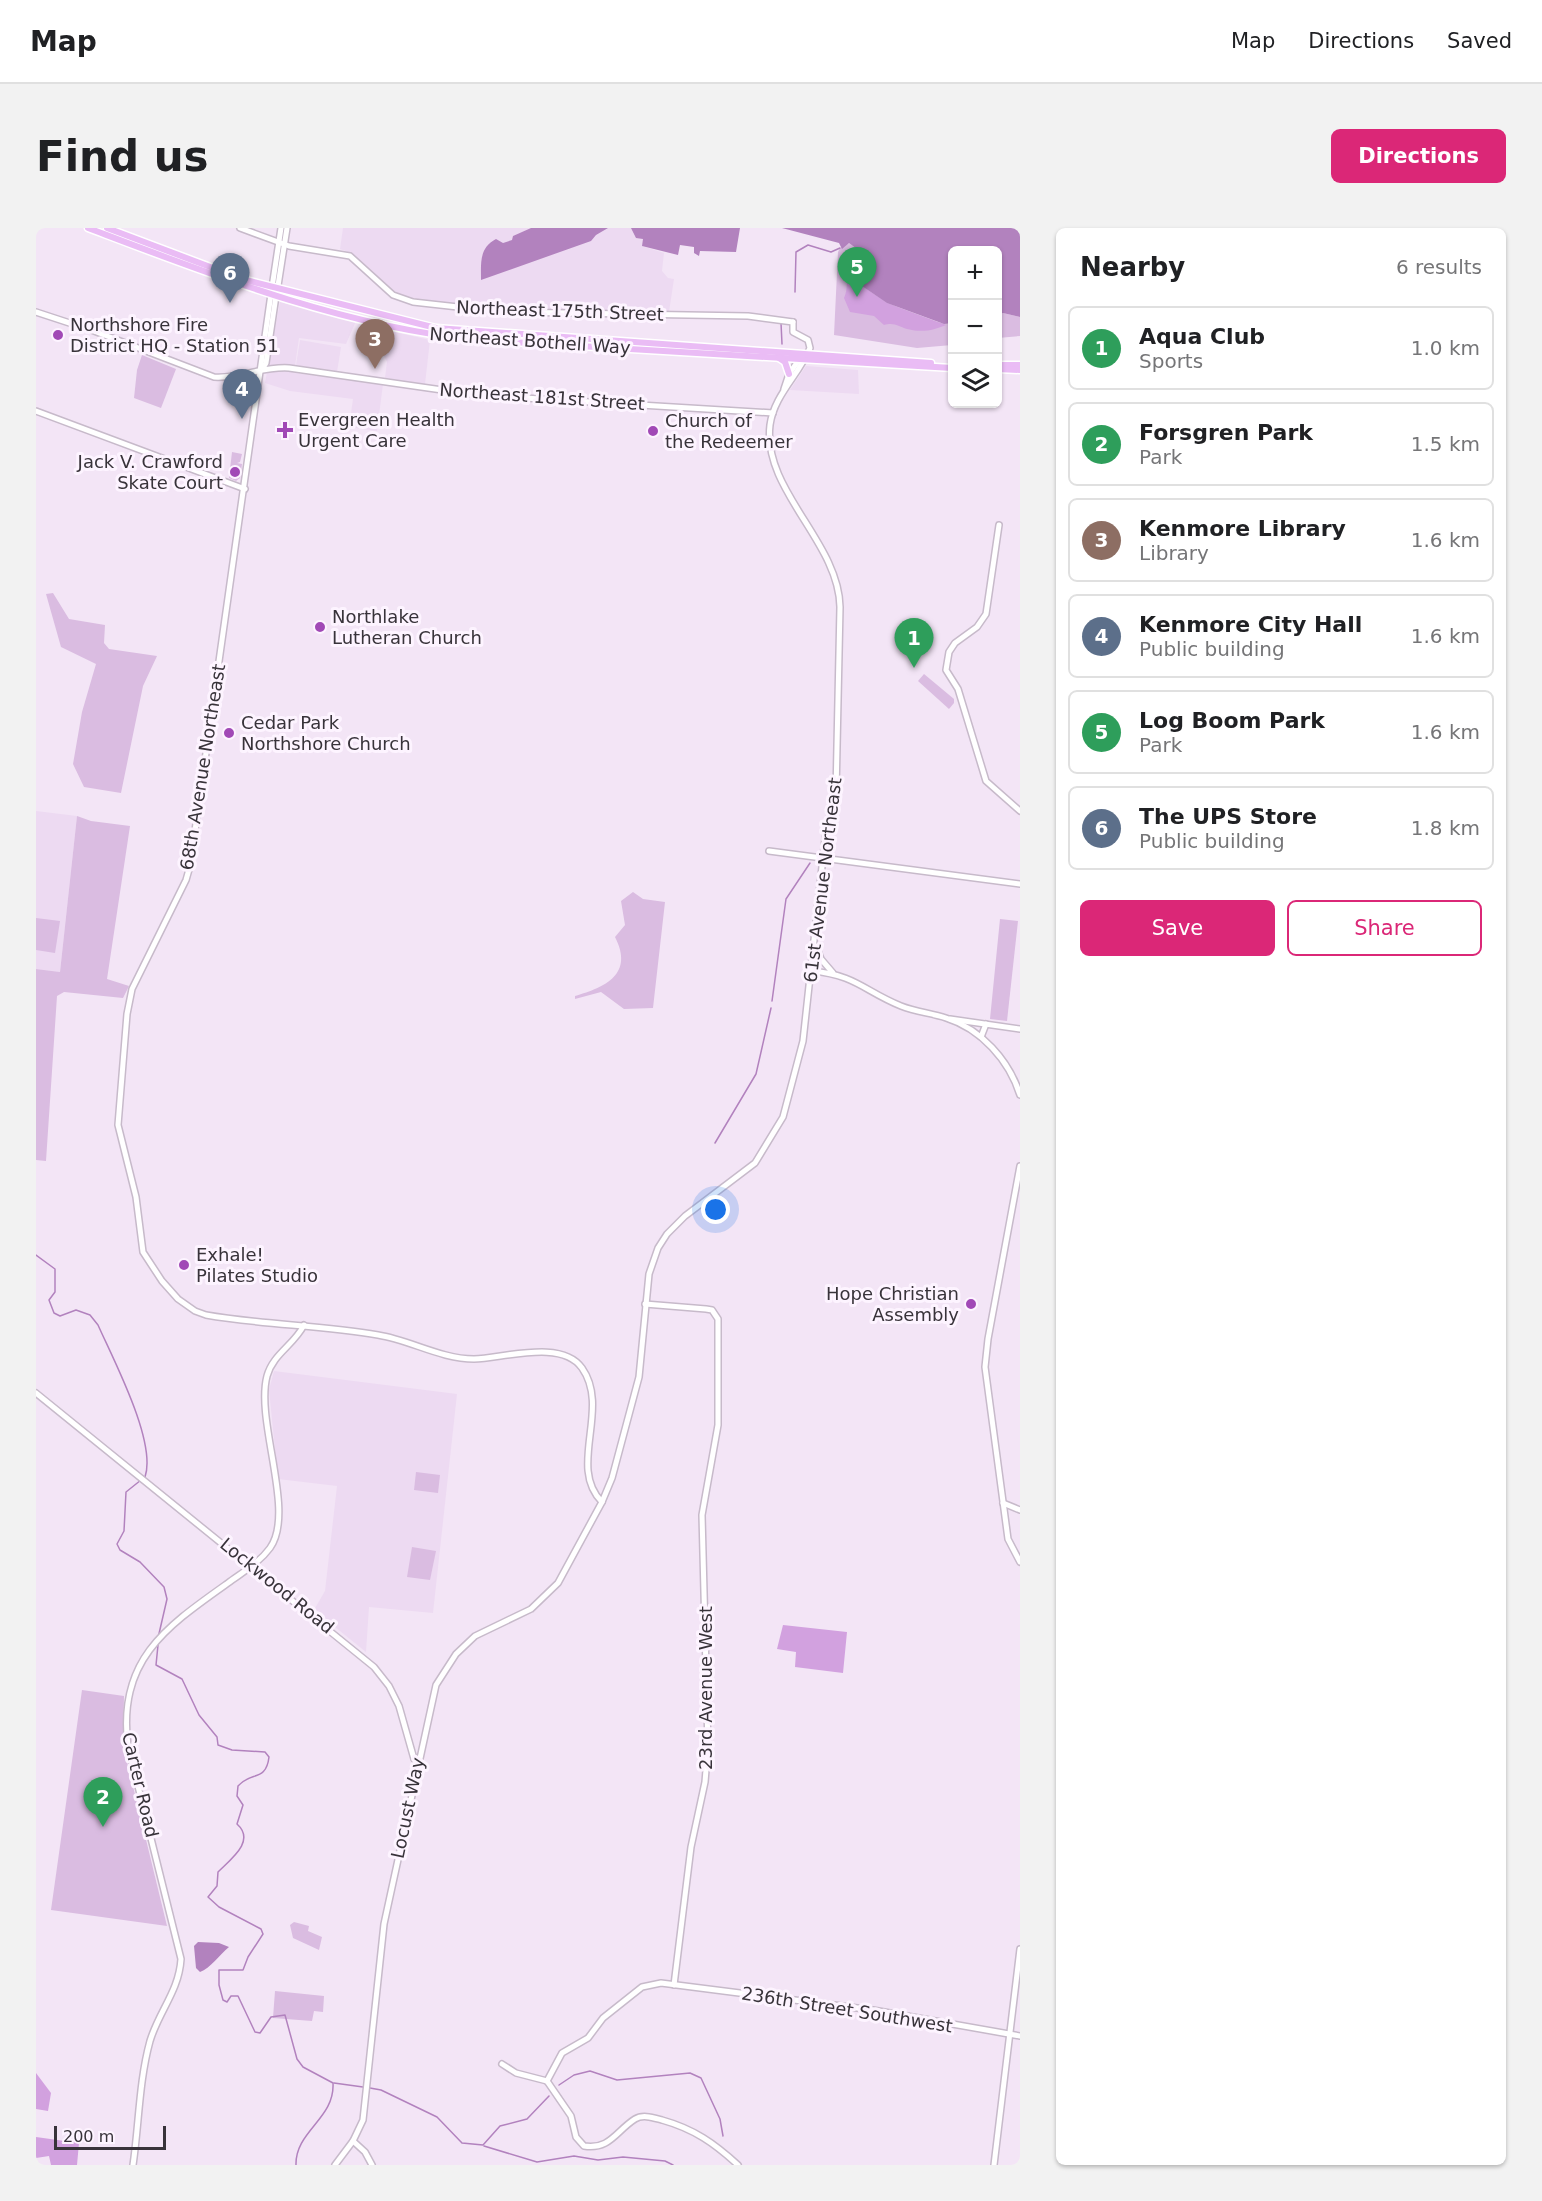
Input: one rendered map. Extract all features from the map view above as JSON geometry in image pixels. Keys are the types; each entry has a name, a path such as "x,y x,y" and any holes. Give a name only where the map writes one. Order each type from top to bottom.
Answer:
{"main road":[{"name":"Northeast Bothell Way","path":"87,228 241,286 416,325 485,333 948,366"},
{"name":"Northeast Bothell Way","path":"107,228 274,292 360,318 435,335 528,343 772,357 805,355"},
{"path":"360,318 368,316 404,325 416,325"},
{"path":"435,335 485,333"},
{"path":"528,343 535,339 555,338"},
{"path":"772,357 785,362 789,374"},
{"path":"1002,367 1020,365"},
{"path":"1002,368 1020,370"}],"street":[{"name":"Northeast 175th Street","path":"240,228 282,243 346,255 357,261 393,295 410,301 439,306 524,313 760,316 793,322 793,332 808,340 805,355"},
{"name":"68th Avenue Northeast","path":"281,228 282,243"},
{"name":"68th Avenue Northeast","path":"287,228 282,243 262,370 190,866 132,989 127,1014 118,1125 136,1197 139,1239 148,1262 178,1299 195,1311 224,1317 379,1335 472,1359 554,1353 565,1355 582,1368 590,1384 593,1400 588,1478 593,1492 602,1502"},
{"name":"Northeast 181st Street","path":"36,312 94,330 214,377 293,368 477,395 773,413"},
{"name":"61st Avenue Northeast","path":"784,390 789,374 805,355"},
{"name":"61st Avenue Northeast","path":"755,1163 783,1117 795,1079 808,1015 826,830 836,794 840,590 833,570 778,471 770,438 773,413 805,355"},
{"path":"36,411 245,489"},
{"path":"999,525 986,614 981,624 956,643 948,655 946,670 958,689 986,780 1020,811"},
{"path":"769,851 1020,884"},
{"path":"815,943 821,959 835,974"},
{"path":"812,971 835,974 857,981 903,1007 947,1018 1020,1029"},
{"path":"947,1018 981,1037 1005,1063 1020,1095"},
{"path":"981,1037 986,1024"},
{"name":"Locust Way","path":"335,2165 353,2142 363,2120 384,1924 436,1685 447,1665 475,1636 531,1610 546,1598 558,1583 602,1502 636,1393 645,1304 652,1264 667,1234 685,1216 755,1163"},
{"path":"1020,1166 985,1361 1008,1539 1020,1562"},
{"name":"23rd Avenue West","path":"645,1304 712,1310 718,1319 718,1425 703,1500 708,1746 705,1782 691,1847 674,1985"},
{"name":"Carter Road","path":"134,2165 148,2049 154,2030 175,1991 181,1959 126,1733 132,1682 152,1644 167,1629 252,1566 270,1547 277,1532 278,1514 265,1401 267,1377 278,1354 296,1338 304,1325"},
{"name":"Lockwood Road","path":"36,1393 252,1566 383,1676 399,1706 414,1760 418,1762"},
{"path":"1004,1503 1020,1510"},
{"path":"994,2165 1020,1949"},
{"name":"236th Street Southwest","path":"547,2081 562,2053 588,2038 597,2023 618,2008 634,1992 653,1984 873,2010 1020,2036"},
{"path":"502,2064 516,2073 547,2081 571,2116 576,2137 584,2146 605,2145 637,2118 653,2118 699,2133 738,2165"},
{"path":"353,2142 365,2152 372,2165"}],"shaded area":[{"path":"343,228 531,228 513,236 513,240 485,248 481,280 586,228 650,228 642,246 664,253 662,271 668,278 674,279 669,312 506,311 405,298 391,289 353,254 340,249"},
{"path":"531,228 608,228 591,241 481,280 482,256 486,247 496,239 503,243 512,240 513,236"},
{"path":"631,228 740,228 736,252 700,251 699,256 694,253 694,247 680,245 678,255 642,246 643,239 636,238"},
{"path":"782,228 1020,228 1020,317 1002,313 1002,246 948,246 948,324 944,324 887,303 853,280 857,249 849,243 842,249 839,243"},
{"path":"849,243 857,249 853,281 887,302 915,315 948,323 948,345 917,348 834,335 840,248"},
{"path":"853,264 858,265 855,281 887,303 946,325 918,331 893,324 884,325 874,316 850,312 844,298 848,272"},
{"path":"280,302 356,321 346,344 299,338 294,373 383,384 377,431 349,427 353,399 290,391 265,383"},
{"path":"1002,313 1020,317 1020,336 1002,338"},
{"path":"386,330 430,340 425,384 385,378 387,362 383,354"},
{"path":"300,340 341,347 337,372 296,365"},
{"path":"142,355 176,369 161,408 134,398 137,370"},
{"path":"806,366 858,370 859,394 790,390"},
{"path":"232,452 242,454 240,462 237,463 242,464 240,478 236,481 229,478"},
{"path":"53,593 69,619 105,625 104,643 109,649 157,656 143,686 121,793 84,787 73,764 82,712 96,664 61,647 46,594"},
{"path":"924,674 954,699 949,709 918,681"},
{"path":"36,811 77,816 60,972 36,969"},
{"path":"77,816 91,821 130,826 107,979 129,986 123,998 64,992 57,996 46,1161 36,1160 36,969 60,972"},
{"path":"633,892 643,899 665,902 653,1008 624,1009 601,992 575,999 575,996 606,983 619,970 620,950 615,937 625,925 621,901"},
{"path":"36,918 60,921 55,953 36,950"},
{"path":"1000,919 1018,921 1007,1021 990,1019"},
{"path":"274,1371 457,1394 433,1613 369,1607 366,1652 314,1610 325,1591 337,1486 278,1479 269,1390"},
{"path":"416,1472 440,1475 438,1493 414,1490"},
{"path":"412,1547 436,1551 430,1580 407,1577"},
{"path":"783,1625 847,1632 843,1673 795,1667 796,1652 777,1649"},
{"path":"82,1690 124,1696 123,1745 167,1926 51,1910"},
{"path":"294,1922 309,1926 308,1931 322,1937 319,1950 293,1938 290,1925"},
{"path":"198,1942 219,1943 229,1947 211,1965 200,1972 196,1968 194,1946"},
{"path":"275,1991 324,1996 323,2012 314,2011 312,2021 273,2018"},
{"path":"36,2073 51,2093 48,2111 36,2109"},
{"path":"36,2137 79,2143 77,2165 51,2165 49,2156 36,2158"}],"waterway":[{"path":"795,292 796,252 808,245 831,252 840,248"},
{"path":"781,323 782,344"},
{"path":"772,1001 786,899 810,863"},
{"path":"715,1143 756,1074 771,1008"},
{"path":"36,1255 55,1269 55,1292 49,1300 54,1313 60,1316 76,1310 90,1315 98,1325 123,1379 139,1422 145,1443 147,1462 145,1477"},
{"path":"141,1480 126,1492 124,1531 117,1544 120,1550 140,1562 164,1587 167,1599 158,1638"},
{"path":"158,1645 156,1665 182,1679 199,1715 217,1737 218,1745 232,1750 265,1752 269,1757 265,1770 238,1786 237,1796 243,1805 237,1824 242,1830 243,1843 235,1856 218,1872 217,1886 208,1897 219,1907 261,1929 263,1934 248,1957 243,1970 219,1970 219,1985 223,2000 227,2002 231,1996 238,1996 255,2032 260,2033 271,2017 285,2015 297,2059 303,2067 333,2083 328,2106 302,2143 297,2153 296,2165"},
{"path":"559,2085 574,2075 590,2071 617,2080 690,2073 701,2078 720,2119 723,2136"},
{"path":"334,2083 363,2087"},
{"path":"370,2088 381,2090 437,2117 462,2143 483,2145 500,2126 527,2119 549,2096"},
{"path":"484,2146 537,2162 574,2156 598,2160 623,2157 665,2161 673,2165"}],"place":[{"name":"Log Boom Park","path":"857,297"},
{"name":"The UPS Store","path":"230,303"},
{"name":"Northshore Fire District HQ - Station 51","path":"58,335"},
{"name":"Kenmore Library","path":"375,369"},
{"name":"Kenmore City Hall","path":"242,419"},
{"name":"Evergreen Health Urgent Care","path":"285,430"},
{"name":"Church of the Redeemer","path":"653,431"},
{"name":"Jack V. Crawford Skate Court","path":"235,472"},
{"name":"Northlake Lutheran Church","path":"320,627"},
{"name":"Aqua Club","path":"914,668"},
{"name":"Cedar Park Northshore Church","path":"229,733"},
{"name":"Exhale! Pilates Studio","path":"184,1265"},
{"name":"Hope Christian Assembly","path":"971,1304"},
{"name":"Forsgren Park","path":"103,1827"}]}
